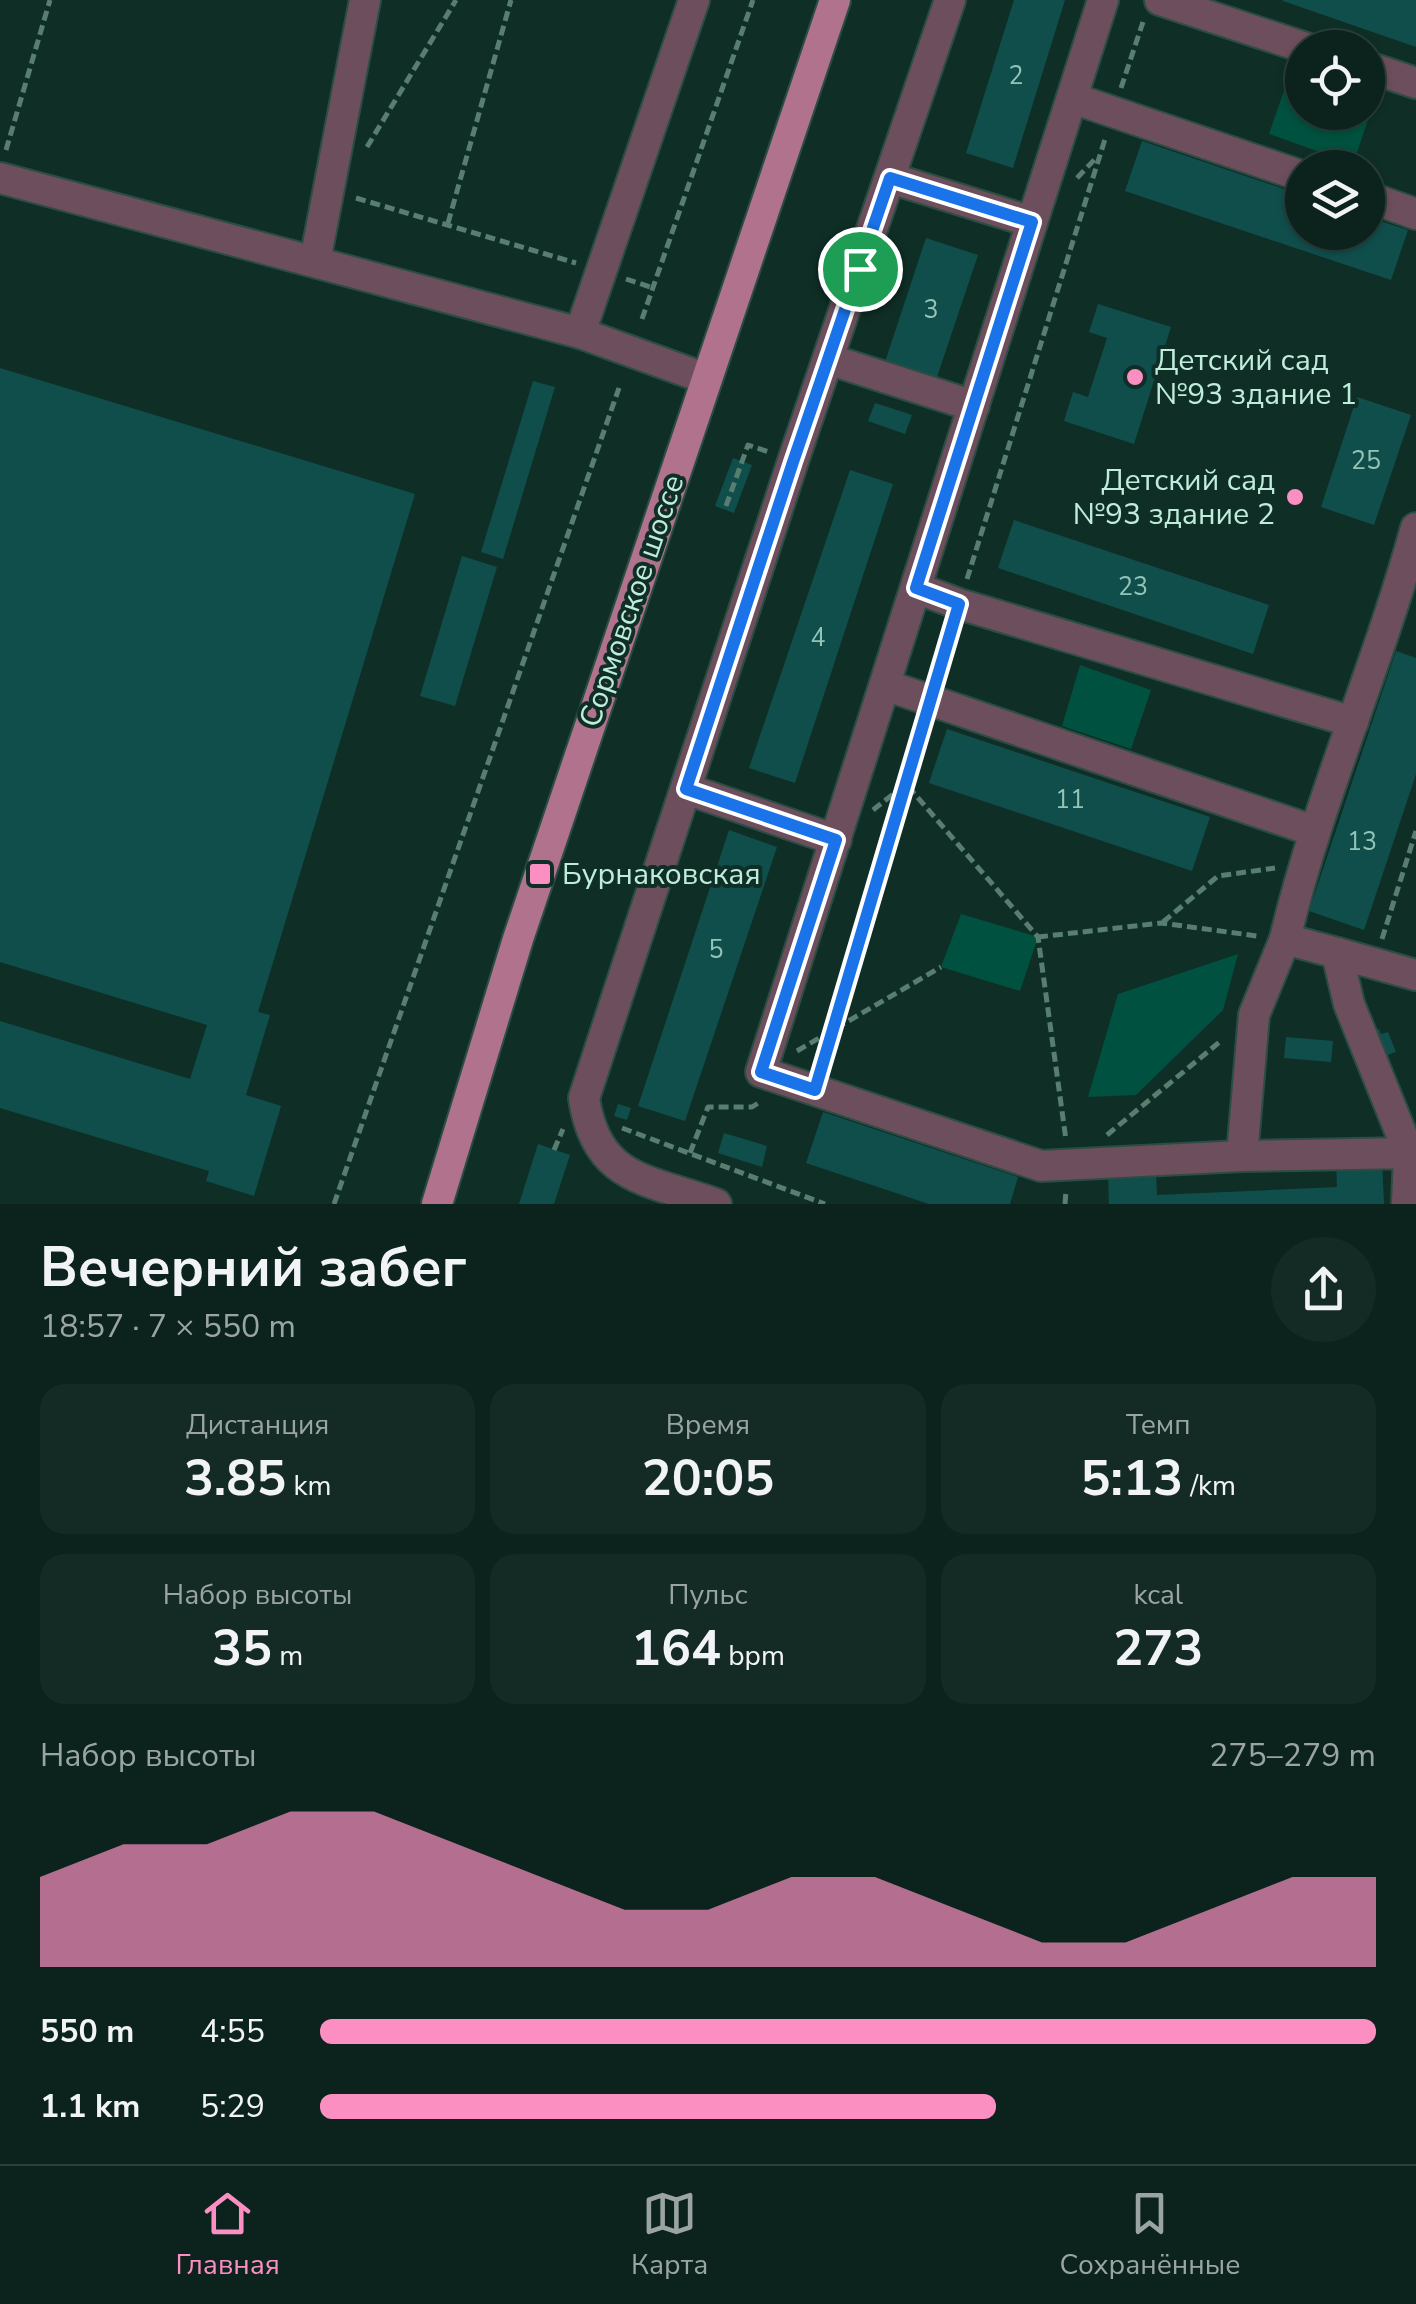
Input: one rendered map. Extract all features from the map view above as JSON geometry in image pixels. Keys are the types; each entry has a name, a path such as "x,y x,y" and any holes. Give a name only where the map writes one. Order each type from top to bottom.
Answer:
{"main road":[{"name":"Сормовское шоссе","path":"436,1204 518,939 835,0"}],"lane":[{"path":"315,262 365,0"},
{"path":"580,333 694,0"},
{"path":"716,1204 618,1168 597,1148 584,1098 950,0"},
{"path":"1103,0 761,1072 1041,1166 1412,1153"},
{"path":"1152,9 1285,43"},
{"path":"1385,73 1416,83"},
{"path":"1072,98 1285,170"},
{"path":"3,166 315,262 580,333 708,379"},
{"path":"890,178 1032,222"},
{"path":"1385,204 1416,214"},
{"path":"830,360 974,406"},
{"path":"1242,1156 1254,1015 1285,939 1303,864 1394,608 1416,528"},
{"path":"916,588 1354,722"},
{"path":"885,685 1314,830"},
{"path":"686,789 836,840"},
{"path":"1285,939 1416,975"},
{"path":"1336,953 1349,1004 1412,1153 1407,1204"}],"path":[{"path":"3,166 50,0"},
{"path":"358,161 456,0"},
{"path":"448,224 511,0"},
{"path":"642,319 753,0"},
{"path":"690,1153 708,1107 752,1107 803,1086 832,1031 1012,427 1113,113 1152,9"},
{"path":"329,191 590,268"},
{"path":"618,276 653,288"},
{"path":"334,1204 619,388"},
{"path":"726,506 742,461"},
{"path":"836,840 906,784"},
{"path":"906,784 1038,937 1070,1165"},
{"path":"1374,961 1416,831"},
{"path":"1162,923 1218,876 1303,864"},
{"path":"1038,937 1162,923 1285,939"},
{"path":"761,1072 942,967"},
{"path":"1070,1165 1254,1015"},
{"path":"554,1150 564,1125 623,1128 825,1204"}],"green space":[{"path":"1285,88 1285,130 1365,130 1358,150 1314,150 1269,134"},
{"path":"1080,665 1151,690 1131,749 1062,726"},
{"path":"961,914 1038,937 1020,991 941,967"},
{"path":"1238,954 1223,1010 1136,1095 1088,1097 1118,994"}],"building":[{"path":"1014,0 1065,0 1013,168 966,153"},
{"path":"1416,0 1416,47 1385,36 1385,30 1367,30 1283,1"},
{"path":"1142,141 1285,189 1285,245 1125,191"},
{"path":"1385,223 1408,230 1391,280 1301,250 1385,250"},
{"path":"926,238 978,255 935,383 884,365"},
{"path":"1098,304 1171,327 1134,444 1064,421 1073,392 1088,397 1107,338 1089,332"},
{"path":"0,368 415,494 258,1012 270,1015 246,1095 281,1106 254,1196 206,1181 209,1171 0,1108 0,1021 190,1079 207,1025 0,962"},
{"path":"533,381 555,387 503,559 481,552"},
{"path":"1357,397 1411,415 1374,525 1321,507"},
{"path":"875,403 912,415 905,434 868,421"},
{"path":"733,458 752,465 734,513 715,506"},
{"path":"850,470 893,484 795,783 749,768"},
{"path":"1014,520 1269,605 1253,654 998,568"},
{"path":"462,556 497,567 455,706 420,696"},
{"path":"1396,651 1416,658 1416,774 1364,930 1309,911"},
{"path":"947,729 1210,817 1192,871 929,783"},
{"path":"729,830 777,847 685,1121 638,1106"},
{"path":"1379,1029 1381,1034 1388,1032 1396,1052 1379,1058 1369,1033"},
{"path":"1286,1037 1333,1041 1331,1062 1284,1058"},
{"path":"618,1104 631,1108 627,1120 614,1116"},
{"path":"823,1112 1018,1177 1010,1204 929,1204 806,1163"},
{"path":"724,1133 767,1146 762,1167 718,1153"},
{"path":"538,1144 570,1155 554,1204 519,1204"},
{"path":"1382,1160 1384,1204 1109,1204 1108,1175 1156,1173 1157,1195 1337,1187 1336,1162"}],"place":[{"name":"Детский сад №93 здание 1","path":"1135,377"},
{"name":"Детский сад №93 здание 2","path":"1295,497"},
{"name":"Бурнаковская","path":"540,874"}],"route":[{"path":"890,178 1032,222 916,588 959,604 815,1090 761,1072 836,840 686,789 860,269 890,178"}]}
